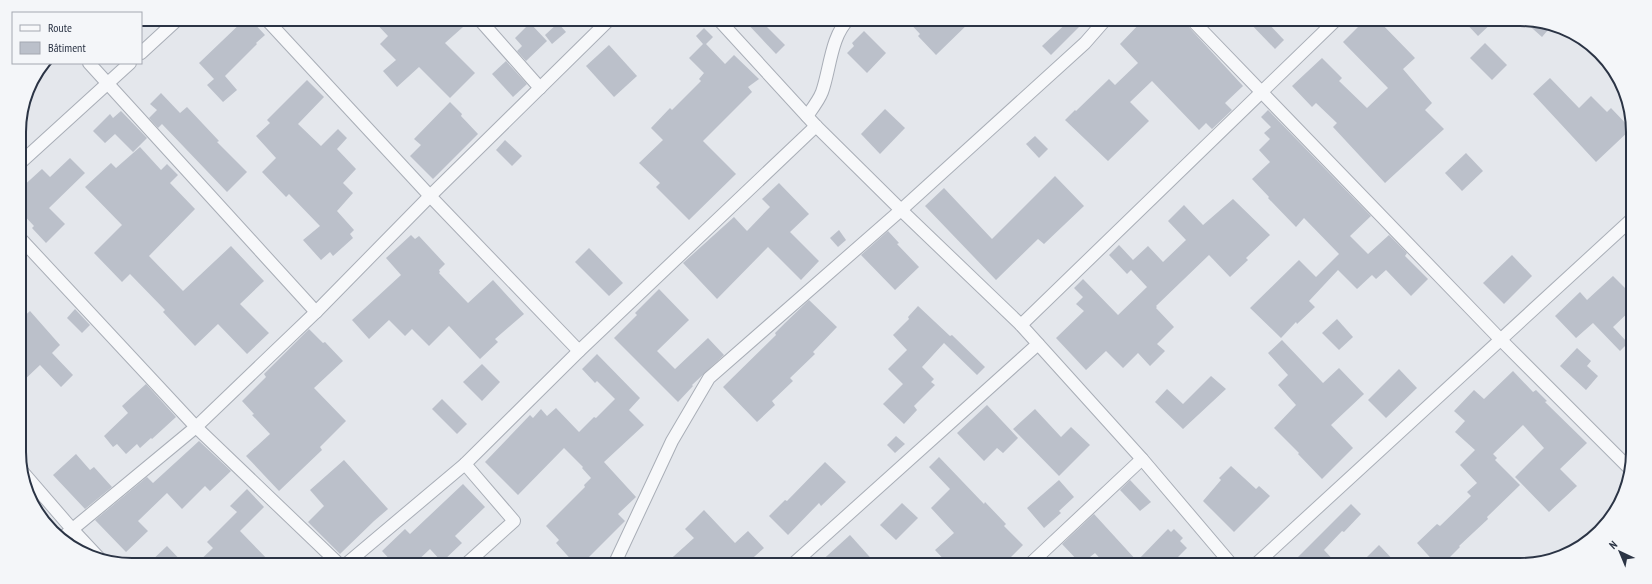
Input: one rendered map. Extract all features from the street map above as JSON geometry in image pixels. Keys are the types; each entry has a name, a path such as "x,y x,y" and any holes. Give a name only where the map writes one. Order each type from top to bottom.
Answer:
{"street":[{"path":"142,51 170,26"},
{"path":"272,26 430,196 579,351"},
{"path":"485,26 540,88"},
{"path":"67,533 196,427 316,312 430,196 603,26"},
{"path":"724,26 816,126 1021,325 1142,459 1226,558"},
{"path":"807,116 821,94 836,41 843,26"},
{"path":"617,558 672,441 709,378 901,210 1085,43 1100,26"},
{"path":"1198,26 1500,339 1625,464"},
{"path":"1021,325 1330,26"},
{"path":"90,64 316,312"},
{"path":"26,158 129,64"},
{"path":"353,558 465,464 579,351 816,126"},
{"path":"1263,558 1626,224"},
{"path":"26,244 196,427 333,558"},
{"path":"800,558 1038,344"},
{"path":"1036,558 1142,459"},
{"path":"465,464 514,521 473,558"},
{"path":"32,484 67,533 84,546"}],"building":[{"path":"238,26 257,26 265,35 225,76 237,90 223,102 207,85 214,79 199,63"},
{"path":"379,26 464,26 445,43 475,73 450,98 419,67 397,87 383,71 396,60 380,44 388,36"},
{"path":"527,26 533,26 547,41 526,61 517,51 522,46 515,38"},
{"path":"555,26 561,26 566,32 552,44 545,35"},
{"path":"750,26 766,26 785,45 776,54"},
{"path":"913,26 966,26 936,55 918,36 920,34"},
{"path":"1063,26 1080,26 1051,55 1042,46"},
{"path":"1137,26 1188,26 1243,86 1225,103 1232,110 1212,129 1206,123 1199,130 1152,81 1130,102 1149,121 1108,161 1065,120 1109,79 1115,85 1138,63 1120,44"},
{"path":"1253,26 1271,26 1284,40 1275,49"},
{"path":"1359,26 1384,26 1415,58 1403,69 1432,103 1425,110 1444,129 1385,183 1333,127 1337,123 1316,103 1312,107 1292,86 1322,58 1342,78 1339,81 1367,108 1388,88 1343,42"},
{"path":"1469,26 1489,26 1478,36"},
{"path":"1531,27 1548,30 1542,37"},
{"path":"704,28 713,37 706,44 725,64 734,55 759,79 748,87 752,92 703,141 736,174 689,220 656,187 660,183 639,163 663,140 651,128 670,108 672,110 701,81 699,79 704,73 689,58 703,44 696,36"},
{"path":"864,31 886,53 867,73 847,53 854,46 852,43"},
{"path":"1485,43 1507,65 1492,80 1470,58"},
{"path":"609,45 637,76 614,97 586,66"},
{"path":"506,61 527,84 513,97 492,74"},
{"path":"1550,78 1579,108 1591,96 1607,112 1611,108 1625,123 1626,134 1596,162 1533,94"},
{"path":"307,80 324,97 298,124 321,146 338,129 347,138 337,149 356,169 343,183 353,193 337,211 354,230 350,234 353,238 333,256 330,252 321,260 303,240 320,226 289,194 286,197 262,172 276,158 256,136 270,123 267,120"},
{"path":"161,93 180,113 187,107 219,141 217,142 247,172 227,192 162,124 158,128 149,118 157,110 150,104"},
{"path":"450,102 478,134 433,179 410,156 421,145 414,139"},
{"path":"885,109 905,128 880,154 861,134"},
{"path":"1268,110 1371,216 1350,236 1368,254 1389,235 1407,253 1405,256 1428,279 1411,296 1386,270 1376,279 1372,275 1357,289 1338,270 1309,301 1315,307 1297,324 1296,322 1281,338 1250,308 1299,260 1316,277 1339,254 1304,218 1296,227 1252,179 1270,162 1259,150 1270,139 1264,133 1271,127 1261,117"},
{"path":"121,111 147,138 133,152 115,134 105,143 93,131 110,114 113,118"},
{"path":"1035,136 1048,149 1039,158 1026,144"},
{"path":"505,140 522,156 512,166 496,150"},
{"path":"140,147 161,170 167,164 178,175 170,183 195,209 149,256 183,291 231,246 264,281 240,304 269,333 247,354 218,324 195,346 163,312 165,310 130,274 122,282 94,253 122,225 85,187 111,163 116,168"},
{"path":"1466,153 1483,171 1462,191 1445,173"},
{"path":"70,158 85,173 49,208 65,224 46,243 32,228 34,226 26,217 26,184 42,169 50,177"},
{"path":"1055,176 1084,206 1044,244 1038,239 996,280 925,206 944,188 992,239"},
{"path":"779,183 809,214 790,232 819,261 801,280 768,247 717,299 683,263 734,217 747,231 770,207 762,199"},
{"path":"1233,199 1270,235 1246,258 1248,260 1230,277 1209,255 1156,306 1156,308 1174,327 1157,344 1165,351 1150,366 1138,353 1123,368 1106,351 1086,370 1056,338 1084,311 1076,304 1083,297 1074,288 1083,279 1118,315 1147,287 1131,270 1127,274 1109,255 1119,245 1133,260 1148,246 1163,262 1186,240 1168,221 1184,205 1203,225"},
{"path":"839,230 846,240 838,247 830,238"},
{"path":"888,231 899,243 897,244 919,267 895,290 861,255"},
{"path":"411,235 415,239 419,236 445,264 439,270 439,273 468,303 493,280 524,314 495,339 498,342 480,359 449,326 429,346 412,329 405,336 389,320 369,339 352,320 401,275 386,258"},
{"path":"589,248 623,283 609,296 575,262"},
{"path":"1512,255 1532,276 1504,304 1483,283"},
{"path":"1613,276 1626,289 1626,315 1613,327 1626,341 1626,345 1620,351 1593,323 1576,338 1555,316 1580,292 1587,300"},
{"path":"659,289 689,320 657,351 675,369 708,338 724,355 692,385 693,386 678,402 614,338 637,315 635,313"},
{"path":"809,300 837,327 813,352 815,354 790,378 793,381 772,401 775,405 757,422 723,387"},
{"path":"918,306 950,336 952,335 985,367 977,375 944,343 922,367 934,379 931,382 935,385 914,406 917,410 904,424 883,404 903,384 888,369 907,350 893,335 909,319 908,317"},
{"path":"75,309 90,325 82,333 67,318"},
{"path":"30,311 60,345 52,353 73,375 61,387 40,365 26,378 26,315"},
{"path":"1337,319 1353,337 1339,350 1322,333"},
{"path":"309,329 323,343 325,342 343,361 314,388 346,421 320,447 322,450 279,491 246,456 270,434 252,415 254,414 242,401 266,377 264,374"},
{"path":"1282,340 1323,383 1339,368 1364,394 1331,425 1353,448 1322,479 1274,428 1296,405 1278,385 1288,375 1268,353"},
{"path":"1577,348 1591,361 1587,366 1598,376 1586,390 1560,366"},
{"path":"597,354 640,398 629,410 644,425 604,462 636,497 618,514 625,521 588,558 570,558 556,543 559,540 546,526 585,487 584,485 591,478 582,468 583,467 564,448 518,495 485,462 530,415 533,418 541,409 547,416 556,408 579,432 594,417 596,418 615,399 597,381 595,383 582,369"},
{"path":"482,364 500,382 482,401 463,382"},
{"path":"1399,369 1417,388 1386,418 1368,400"},
{"path":"1513,371 1533,392 1536,390 1547,401 1545,402 1587,443 1560,469 1577,486 1549,512 1515,477 1544,448 1523,425 1493,454 1497,458 1495,460 1520,485 1487,517 1488,519 1459,546 1460,547 1449,558 1431,558 1417,543 1437,524 1440,526 1471,496 1467,492 1477,483 1460,465 1475,450 1455,432 1465,421 1454,411 1474,390 1484,399"},
{"path":"1211,376 1226,389 1183,429 1155,402 1167,389 1183,404"},
{"path":"146,384 176,417 140,448 137,444 126,454 117,444 113,447 104,436 128,413 122,406"},
{"path":"442,399 467,424 457,434 432,409"},
{"path":"987,405 1018,438 1003,453 997,448 984,461 957,433"},
{"path":"1035,409 1061,437 1071,427 1090,445 1059,476 1013,429"},
{"path":"896,436 905,444 895,453 887,445"},
{"path":"199,441 231,471 210,491 205,486 182,509 167,493 138,521 148,531 126,552 95,520 147,477 153,483"},
{"path":"76,454 90,470 94,467 112,487 85,509 53,475"},
{"path":"939,457 984,504 985,502 1006,524 1004,526 1023,545 1010,558 942,558 935,550 954,533 931,508 950,489 929,467"},
{"path":"344,460 388,509 340,554 308,522 324,506 310,490"},
{"path":"825,462 846,482 821,506 819,503 788,535 769,516 785,500 787,501"},
{"path":"1231,466 1256,489 1259,486 1270,496 1234,532 1203,501 1221,480 1219,478"},
{"path":"1059,480 1074,497 1059,511 1061,513 1044,528 1027,508"},
{"path":"1130,480 1151,502 1140,511 1120,490"},
{"path":"463,484 485,507 455,536 462,543 446,558 438,558 430,549 420,558 388,558 382,551 405,529 410,534"},
{"path":"247,489 264,507 240,531 266,558 202,558 213,548 207,542 237,512 230,506"},
{"path":"902,503 918,518 896,540 880,525"},
{"path":"1351,504 1361,514 1324,550 1331,558 1297,558"},
{"path":"704,510 735,543 748,531 764,548 753,558 672,558 694,538 685,529"},
{"path":"1094,514 1134,558 1100,558 1095,553 1089,558 1075,558 1062,544"},
{"path":"1168,529 1171,532 1174,529 1183,538 1180,541 1187,548 1177,558 1140,558"},
{"path":"850,535 871,558 825,558"},
{"path":"1379,545 1391,558 1366,558"},
{"path":"167,546 178,558 154,558"}]}
